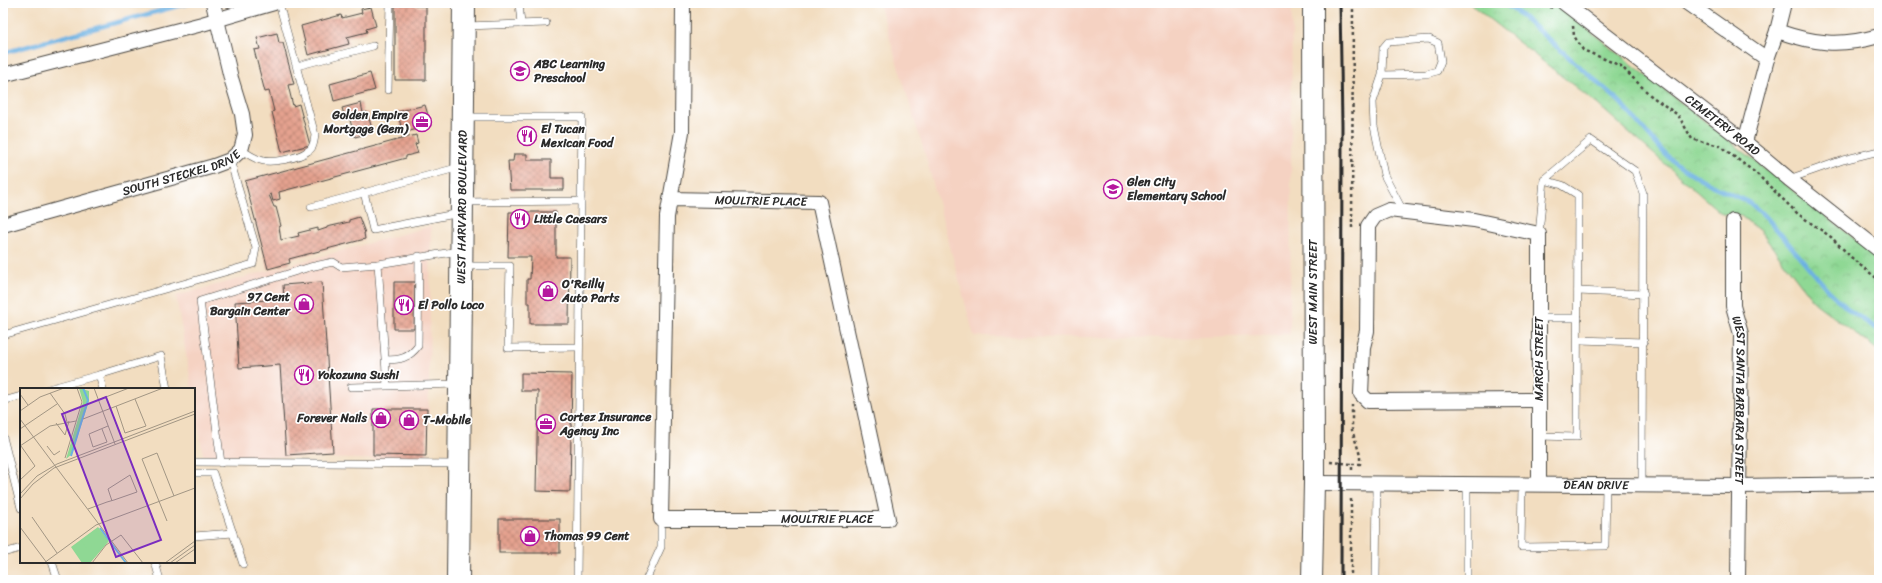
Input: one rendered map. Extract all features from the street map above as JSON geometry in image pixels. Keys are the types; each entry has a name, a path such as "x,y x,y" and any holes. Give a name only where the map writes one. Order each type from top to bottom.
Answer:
{"main road":[{"name":"WEST HARVARD BOULEVARD","path":"458,580 464,3"}],"street":[{"name":"SOUTH STECKEL DRIVE","path":"3,225 230,160 240,150 245,135 242,114 231,78 213,3"},
{"path":"3,75 274,3"},
{"path":"662,519 667,217 682,132 682,3"},
{"name":"WEST MAIN STREET","path":"1312,580 1314,483 1313,3"},
{"path":"1686,3 1767,59"},
{"path":"1745,142 1767,59 1777,31 1784,3"},
{"name":"CEMETERY ROAD","path":"1560,7 1745,142 1788,179 1879,250"},
{"path":"1777,31 1800,39 1840,44 1879,36"},
{"name":"MOULTRIE PLACE","path":"662,519 888,519 819,202 670,199"},
{"path":"1539,234 1474,220 1403,211 1389,210 1375,216 1368,226 1367,331 1363,347 1361,394 1363,398 1368,401 1539,400"},
{"name":"WEST SANTA BARBARA STREET","path":"1733,221 1733,306 1741,334 1738,580"},
{"name":"MARCH STREET","path":"1539,234 1539,484"},
{"name":"DEAN DRIVE","path":"1314,483 1522,485 1642,484 1740,486 1879,484"}],"lane":[{"path":"240,150 261,160 272,161 290,158 309,151 314,145 315,135 279,3"},
{"path":"388,90 390,3"},
{"path":"519,3 521,24"},
{"path":"463,26 546,23"},
{"path":"1382,75 1426,74 1436,71 1441,61 1438,43 1429,39 1388,42 1383,48 1382,75 1373,102 1374,126 1384,175 1403,211"},
{"path":"297,66 373,46"},
{"path":"463,117 582,117 577,580"},
{"path":"1539,234 1544,180 1592,140 1635,171 1643,193 1644,342 1642,484"},
{"path":"1788,179 1843,160 1879,151"},
{"path":"3,335 253,264 256,248 230,160"},
{"path":"311,207 462,166"},
{"path":"1539,436 1577,437 1578,195 1562,185 1544,180"},
{"path":"364,192 373,230 462,207 581,201"},
{"path":"220,463 200,301 310,267 333,262 341,267 378,264 418,256 462,258 510,266 508,348 579,347"},
{"path":"386,360 399,360 407,357 418,346 418,256"},
{"path":"378,264 387,384"},
{"path":"1578,291 1644,294"},
{"path":"1538,318 1578,318"},
{"path":"1578,340 1644,342"},
{"path":"52,388 161,356 167,388"},
{"path":"99,375 103,388"},
{"path":"351,387 387,384 460,384"},
{"path":"3,401 20,396"},
{"path":"3,437 20,504"},
{"path":"195,462 460,464"},
{"path":"195,473 213,473 243,564"},
{"path":"1376,580 1377,484"},
{"path":"1467,484 1467,580"},
{"path":"1522,485 1521,547 1605,546 1606,485"},
{"path":"646,580 661,547 662,519"},
{"path":"195,536 233,533"},
{"path":"3,553 20,548"},
{"path":"52,563 58,580"},
{"path":"154,563 160,580"}],"path":[{"path":"1546,3 1560,7"},
{"path":"1572,24 1574,36 1583,50 1622,66 1650,95 1678,115 1692,139 1720,146 1757,174 1798,214 1830,237 1855,261 1879,280"}],"shaded area":[{"name":"Glen City Elementary School","path":"879,3 1292,3 1290,334 1173,338 974,336 927,161"},
{"path":"431,226 428,461 203,455 195,408 195,388 192,388 176,296"}],"green space":[{"path":"1469,3 1554,3 1879,258 1879,351 1815,303 1760,231 1741,216 1722,214 1597,104"}],"building":[{"path":"395,3 416,3 416,6 426,6 426,80 395,80"},
{"path":"371,7 376,26 366,29 367,32 347,37 349,44 308,55 301,26 341,15 342,18 362,13 361,9"},
{"path":"277,33 279,43 283,43 294,84 288,85 293,106 299,104 310,145 282,152 272,112 274,111 269,91 265,92 254,50 260,49 257,38"},
{"path":"370,73 375,90 334,101 330,84"},
{"path":"361,103 363,113 367,112 373,132 355,137 349,117 345,118 342,108"},
{"path":"425,105 431,125 403,133 397,112"},
{"path":"416,135 418,143 415,144 418,153 406,156 406,158 279,192 280,199 273,201 271,194 269,195 274,207 276,207 281,226 279,227 281,240 299,236 298,233 318,228 318,231 327,227 349,222 349,220 359,217 365,233 365,239 289,259 290,263 268,269 245,181"},
{"path":"514,154 527,154 527,160 551,160 551,178 564,178 564,190 510,190 508,161 513,161"},
{"path":"509,212 556,212 556,257 570,257 569,324 530,324 530,303 527,303 527,279 530,279 531,257 508,257"},
{"path":"322,282 333,452 286,455 280,365 239,368 235,302 284,299 283,285"},
{"name":"El Pollo Loco","path":"394,282 415,282 414,329 394,329"},
{"path":"521,373 572,374 570,492 536,491 538,391 521,391"},
{"path":"373,409 427,409 426,456 373,455"},
{"name":"Thomas 99 Cent","path":"499,519 560,519 560,553 499,553"}],"waterway":[{"path":"3,53 189,3"},
{"path":"1503,3 1517,12 1619,101 1665,154 1679,166 1715,187 1749,202 1767,218 1828,290 1850,311 1879,330"}],"railway":[{"path":"1340,3 1342,125 1341,580"}],"place":[{"name":"ABC Learning Preschool","path":"520,71"},
{"name":"Golden Empire Mortgage (Gem)","path":"422,122"},
{"name":"El Tucan Mexican Food","path":"527,136"},
{"name":"Glen City Elementary School","path":"1113,189"},
{"name":"Little Caesars","path":"520,219"},
{"name":"O'Reilly Auto Parts","path":"548,291"},
{"name":"97 Cent Bargain Center","path":"304,304"},
{"name":"El Pollo Loco","path":"404,305"},
{"name":"Yokozuna Sushi","path":"304,375"},
{"name":"Forever Nails","path":"381,418"},
{"name":"T-Mobile","path":"409,420"},
{"name":"Cortez Insurance Agency Inc","path":"546,424"},
{"name":"Thomas 99 Cent","path":"530,536"}]}
